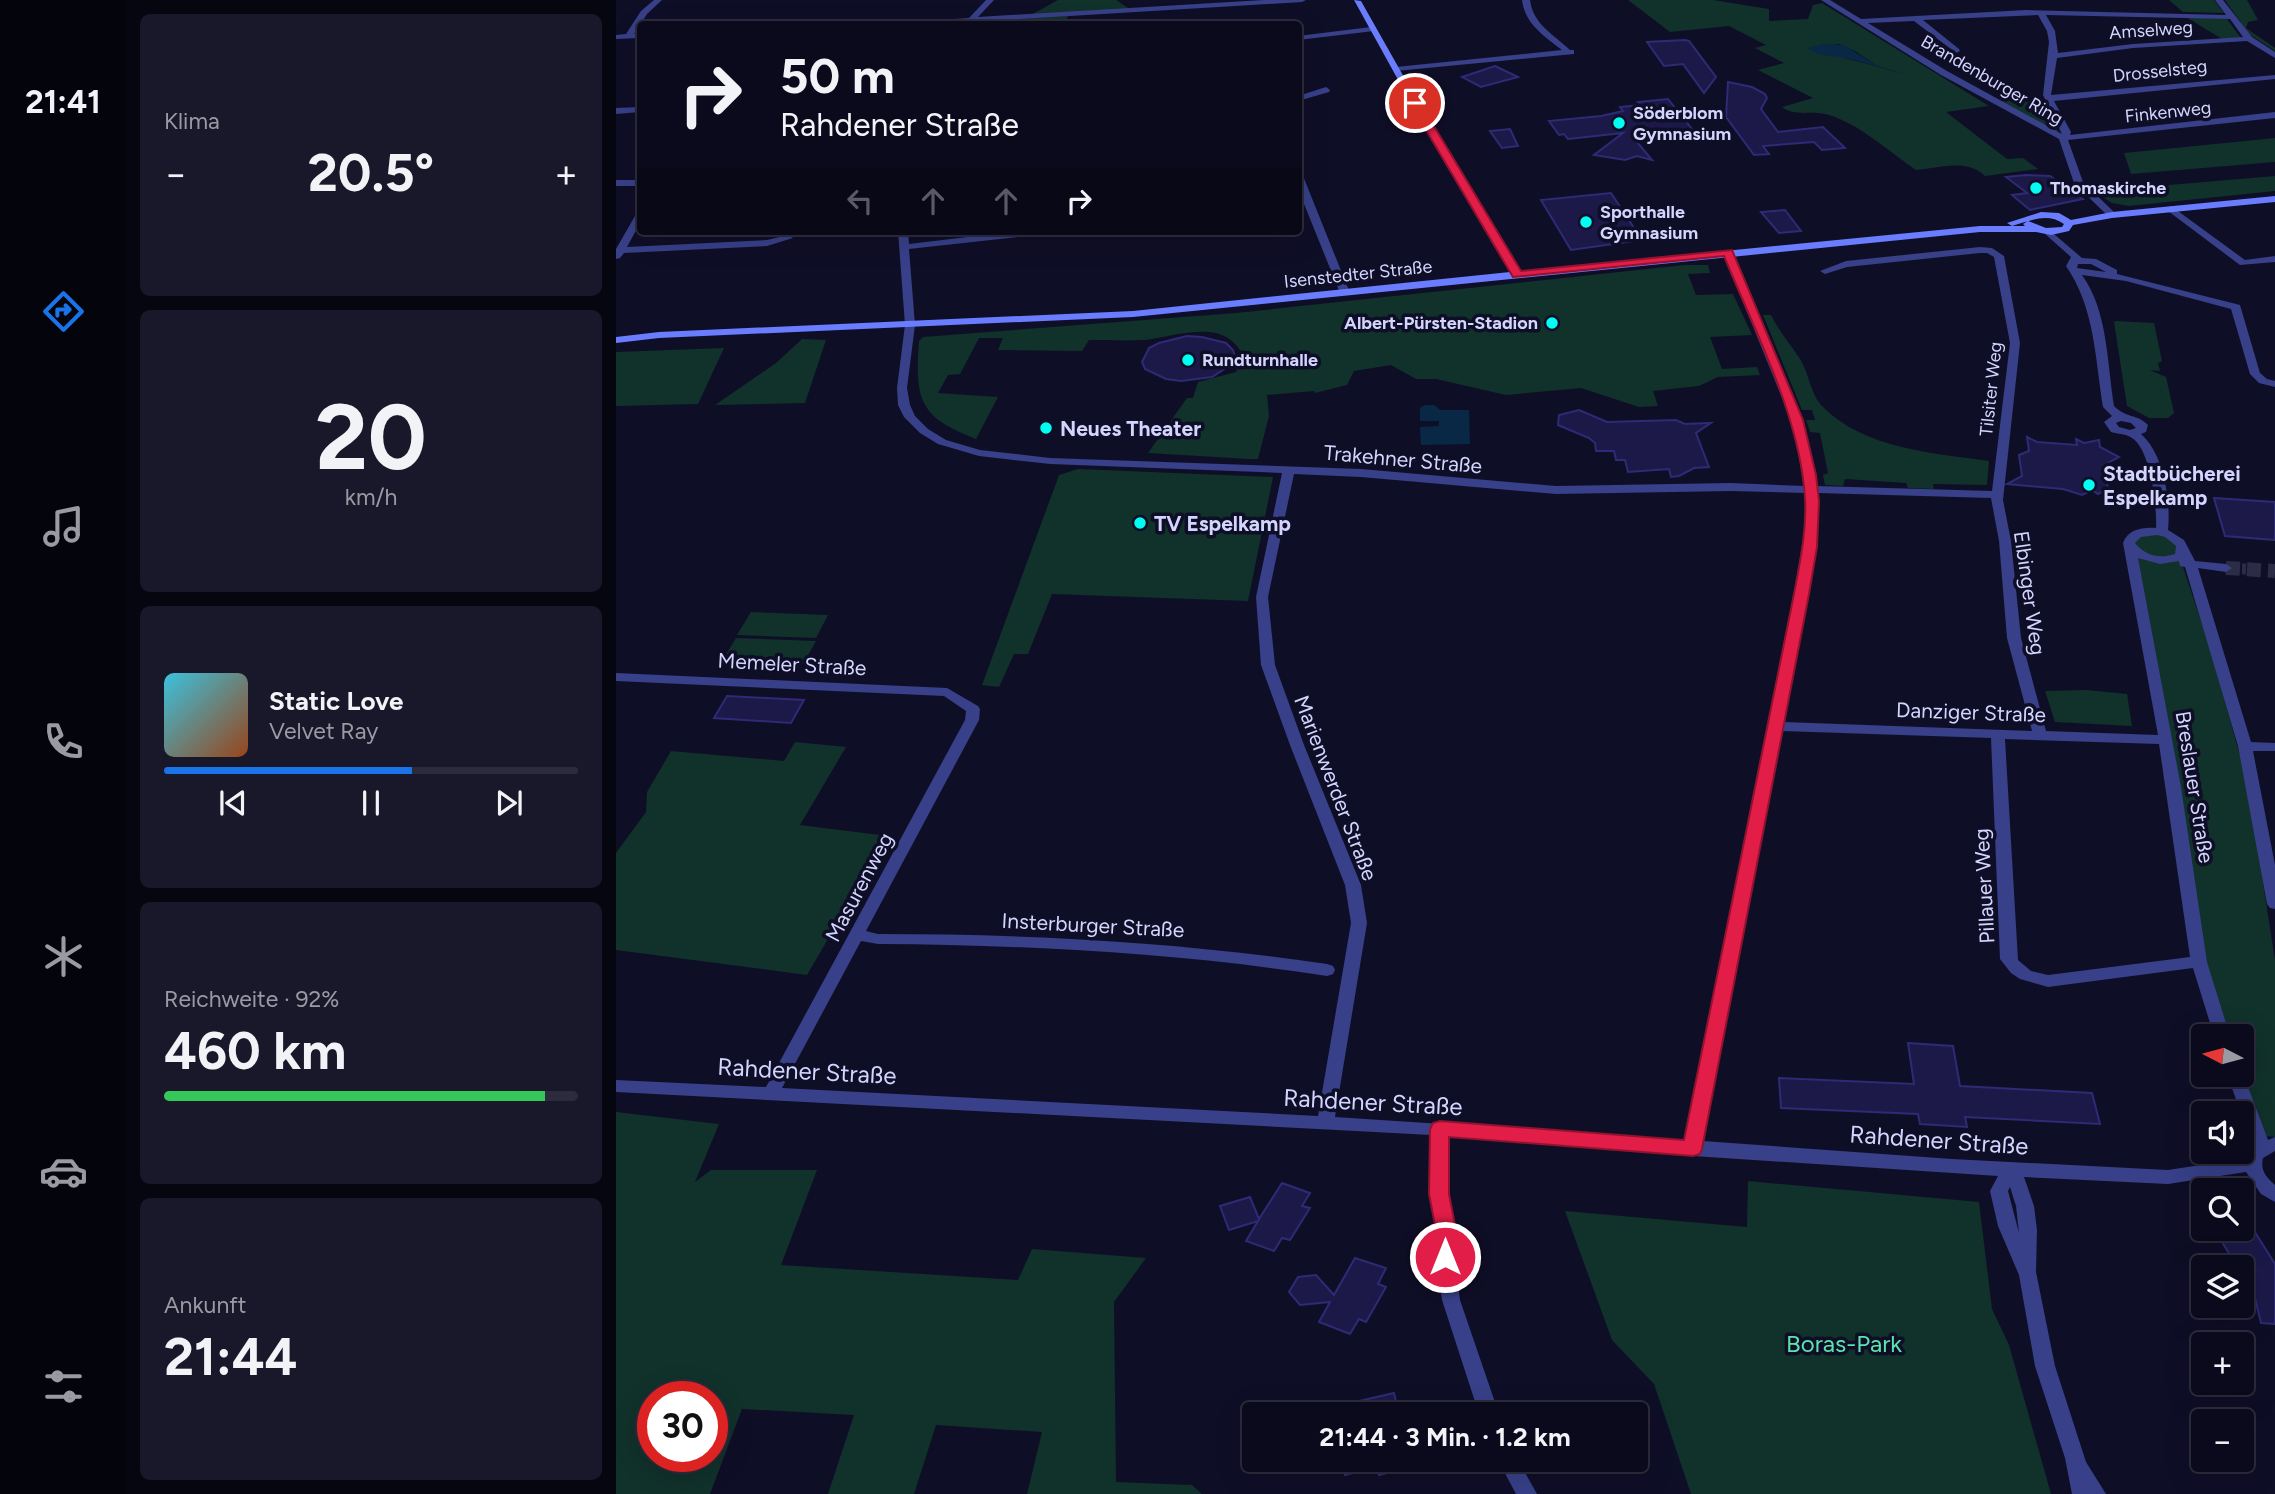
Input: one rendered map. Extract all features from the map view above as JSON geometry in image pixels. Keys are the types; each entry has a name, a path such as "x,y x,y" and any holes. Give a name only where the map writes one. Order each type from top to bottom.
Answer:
{"street":[{"path":"639,21 658,0"},
{"path":"971,20 990,0"},
{"path":"955,21 1069,18 1142,10 1302,0"},
{"path":"1350,0 1365,0"},
{"path":"1396,69 1569,52 1533,21 1527,9 1527,0"},
{"name":"Brandenburger Ring","path":"1825,0 1863,21 1944,74 2063,138 2079,183 2112,215"},
{"path":"2219,0 2249,38 2275,56"},
{"path":"1357,1 1517,275"},
{"path":"1863,21 2040,12 2232,17"},
{"path":"2040,12 2054,40 2056,56 2050,72 2048,99 2067,132 2063,138"},
{"path":"1059,21 1069,18"},
{"path":"1916,18 1956,51"},
{"path":"629,36 637,24"},
{"path":"1302,38 1371,29"},
{"path":"616,37 637,36"},
{"name":"Amselweg","path":"2056,56 2133,46 2249,38"},
{"name":"Drosselsteg","path":"2048,99 2275,77"},
{"path":"1302,98 1326,90"},
{"path":"616,111 637,110"},
{"name":"Finkenweg","path":"2063,138 2275,115"},
{"path":"616,183 637,183"},
{"path":"1302,186 1345,293"},
{"path":"2057,216 2112,215 2275,199"},
{"path":"1302,210 1311,208"},
{"path":"2171,209 2243,263 2275,259"},
{"name":"Isenstedter Straße","path":"1980,229 2039,214 2057,216"},
{"path":"2047,232 2112,215"},
{"path":"2057,216 2067,226 2071,240 2093,261 2098,272"},
{"path":"2027,219 2028,224 2035,229"},
{"path":"618,254 637,221"},
{"name":"Isenstedter Straße","path":"616,340 697,339 738,333 1133,314 1980,229 2035,229 2047,232"},
{"path":"2047,232 2073,252 2077,259 2076,266 2090,302 2109,407 2119,417 2110,422 2112,427 2124,433 2134,433 2148,450 2160,500 2164,524 2162,533"},
{"name":"Trakehner Straße","path":"903,235 910,325 902,388 904,405 924,431 959,448 1009,458 1049,461 1361,473 1447,483 1556,490 1666,487 1997,495"},
{"path":"904,247 1009,235"},
{"path":"618,254 767,243 788,238"},
{"name":"Tilsiter Weg","path":"1825,271 1846,264 1980,250 1989,250 1999,256 2015,343 1997,495"},
{"path":"1693,1149 1810,547 1812,489 1797,420 1728,253"},
{"path":"2076,266 2093,261"},
{"path":"2076,266 2235,307 2255,374 2263,381 2275,384"},
{"path":"2090,302 2092,292 2089,280 2098,272"},
{"name":"Marienwerder Straße","path":"1289,469 1262,597 1268,665 1297,746 1353,885 1359,923 1325,1123"},
{"name":"Elbinger Weg","path":"1997,495 2005,541 2014,638 2040,736"},
{"path":"2226,568 2190,564 2143,556 2129,543 2131,537 2139,533 2162,533 2176,539 2190,564 2245,746 2275,904"},
{"name":"Breslauer Straße","path":"2129,543 2174,787 2199,962 2218,1024"},
{"path":"2169,560 2181,556 2183,548"},
{"name":"Memeler Straße","path":"616,677 947,692 964,701"},
{"name":"Masurenweg","path":"771,1093 972,720 973,709 964,701"},
{"name":"Danziger Straße","path":"1776,726 2164,740"},
{"name":"Pillauer Weg","path":"1998,735 2008,959 2015,970 2028,978 2048,981 2199,962"},
{"path":"2245,746 2275,747"},
{"name":"Insterburger Straße","path":"857,936 878,939 1154,946 1257,958 1327,970"},
{"name":"Rahdener Straße","path":"616,1086 1440,1129 2011,1170 2168,1177 2263,1152"},
{"path":"2240,1087 2263,1152 2254,1174 2262,1185 2275,1195"},
{"path":"1440,1129 1439,1194 1445,1225 1442,1235 1451,1300 1485,1402"},
{"path":"2011,1170 1999,1191 2007,1226 2028,1275 2046,1366 2075,1458 2082,1494"},
{"path":"2075,1458 2096,1494"},
{"path":"1515,1472 1527,1494"}],"green space":[{"path":"1058,0 1116,0 1130,9 1029,16"},
{"path":"1628,0 1713,0 1769,9 1769,21 1808,19 1813,5 1822,3 1989,106 1946,112 2007,159 2023,158 2038,169 1985,176 1978,170 1961,166 1916,170 1841,119 1823,114 1792,112 1782,107 1813,98 1758,70 1784,63 1755,48 1766,45 1729,26 1670,32","holes":["1839,44 1877,66 1908,75 1809,48"]},
{"path":"2169,0 2214,0 2224,13 2183,12"},
{"path":"2225,0 2247,0 2258,20 2248,22 2246,28 2275,48 2275,51 2249,34"},
{"path":"1068,16 1066,21 982,21"},
{"path":"2186,17 2227,19 2241,38 2222,39"},
{"path":"1998,100 2038,100 2058,131 2053,131"},
{"path":"2275,138 2275,162 2131,174 2124,153"},
{"path":"2275,176 2275,191 2129,206 2112,203 2104,198 2110,190"},
{"path":"1684,265 1708,265 1710,273 1688,274 1696,295 1733,294 1752,335 1710,337 1722,369 1757,367 1760,375 1718,377 1699,386 1653,391 1658,406 1639,407 1581,388 1506,395 1436,379 1416,379 1391,365 1354,371 1347,385 1315,393 1267,395 1269,416 1258,459 1148,453 1187,398 1193,398 1198,382 1236,372 1243,356 1225,336 1200,332 1145,340 1089,340 1082,351 998,350 1003,338 979,338 960,374 948,375 938,393 998,397 976,439 942,423 931,414 920,392 919,341 923,337 1236,313"},
{"path":"1763,315 1771,315 1800,359 1819,402 1840,421 1859,432 1901,447 1989,461 1987,485 1933,484 1934,489 1908,488 1906,483 1845,479 1843,486 1825,485 1823,475 1828,473 1820,433 1810,432 1806,420 1815,420 1812,410 1802,410"},
{"path":"2114,322 2154,323 2162,361 2158,363 2160,371 2150,370 2166,377 2174,413 2168,418 2149,418 2127,406"},
{"path":"802,339 826,340 805,403 715,405 776,363"},
{"path":"724,348 698,404 616,406 616,352"},
{"path":"1078,469 1273,477 1248,601 1052,594 1028,654 1014,654 999,687 982,685 1059,475"},
{"path":"2154,534 2166,537 2176,546 2210,648 2247,781 2275,960 2275,1137 2264,1136 2247,1087 2254,1087 2254,1024 2226,1024 2207,969 2135,543 2138,537"},
{"path":"751,612 828,615 816,638 737,635"},
{"path":"736,638 816,641 803,664 722,661"},
{"path":"2086,690 2127,694 2132,726 2055,722 2045,691"},
{"path":"795,742 846,747 800,825 888,836 807,975 616,950 616,853 646,812 647,792 671,751 784,761"},
{"path":"616,1112 719,1124 695,1182 711,1170 817,1170 781,1265 1018,1280 1032,1249 1146,1258 1114,1302 1116,1482 1192,1485 1202,1494 1027,1494 1042,1432 936,1425 914,1494 828,1494 854,1415 742,1409 728,1446 728,1381 637,1381 637,1472 718,1472 710,1494 616,1494"},
{"name":"Boras-Park","path":"1748,1181 1979,1202 1992,1309 2009,1345 2051,1494 1691,1494 1654,1384 1612,1340 1565,1211 1747,1227"}],"water":[{"path":"1823,44 1844,45 1877,66 1910,76 1851,59 1818,54 1808,48"},
{"path":"1434,405 1440,410 1469,410 1470,444 1421,445 1420,427 1439,426 1439,421 1420,421 1420,408"}],"building":[{"path":"1689,41 1716,77 1704,93 1683,64 1664,66 1647,42"},
{"path":"1495,66 1518,77 1481,87 1462,77"},
{"path":"1728,82 1752,87 1765,94 1767,98 1761,109 1778,132 1823,127 1845,148 1822,150 1814,142 1763,146 1769,154 1754,155 1726,117"},
{"name":"Söderblom Gymnasium","path":"1668,99 1692,129 1632,136 1652,160 1637,156 1625,160 1594,155 1623,133 1568,139 1564,134 1559,135 1549,121 1601,116 1623,111 1620,107 1641,105 1638,102"},
{"path":"1510,129 1518,146 1502,148 1490,131"},
{"path":"2050,176 2083,199 2030,210 2012,195 2027,193 2006,177"},
{"name":"Sporthalle Gymnasium","path":"1611,193 1642,240 1571,250 1541,200"},
{"path":"1785,210 1801,231 1779,233 1761,212"},
{"name":"Rundturnhalle","path":"1187,336 1226,343 1233,350 1235,357 1232,364 1212,377 1181,381 1166,379 1145,369 1142,362 1149,348"},
{"path":"1579,410 1607,422 1676,420 1685,424 1711,423 1696,433 1709,467 1694,468 1671,477 1669,469 1628,472 1625,460 1616,460 1614,451 1596,451 1595,443 1589,438 1558,425 1559,415"},
{"path":"2027,437 2037,442 2077,445 2076,439 2084,443 2099,440 2100,447 2119,457 2104,465 2108,489 2098,494 2092,490 2082,495 2063,489 2007,484 2022,476 2019,455 2029,451"},
{"path":"2214,498 2275,502 2275,540 2225,536"},
{"path":"727,696 804,700 791,723 714,718"},
{"path":"1908,1043 1953,1046 1960,1086 2092,1093 2100,1124 1965,1117 1967,1127 1920,1124 1918,1114 1781,1108 1779,1078 1914,1084"},
{"path":"1282,1183 1310,1193 1302,1206 1310,1208 1290,1240 1282,1238 1274,1251 1246,1241 1258,1221 1229,1230 1220,1206 1250,1197 1259,1219"},
{"path":"2254,1231 2275,1264 2275,1324 2261,1323 2254,1294 2254,1255 2230,1255 2222,1241 2254,1241"},
{"path":"1355,1258 1386,1268 1378,1284 1386,1287 1366,1322 1359,1319 1350,1334 1319,1322 1330,1302 1300,1305 1289,1292 1298,1277 1316,1275 1334,1295"},
{"path":"1394,1393 1396,1402 1359,1402"}],"tunnel":[{"path":"2246,569 2226,568 2275,571"}],"place":[{"name":"Söderblom Gymnasium","path":"1619,123"},
{"name":"Thomaskirche","path":"2036,188"},
{"name":"Sporthalle Gymnasium","path":"1586,222"},
{"name":"Albert-Pürsten-Stadion","path":"1552,323"},
{"name":"Rundturnhalle","path":"1188,360"},
{"name":"Neues Theater","path":"1046,428"},
{"name":"Stadtbücherei Espelkamp","path":"2089,485"},
{"name":"TV Espelkamp","path":"1140,523"}],"route":[{"path":"1415,103 1517,275 1728,253 1797,420 1812,489 1810,547 1693,1149 1440,1129 1439,1194 1445,1225 1442,1235 1445,1257"}]}
